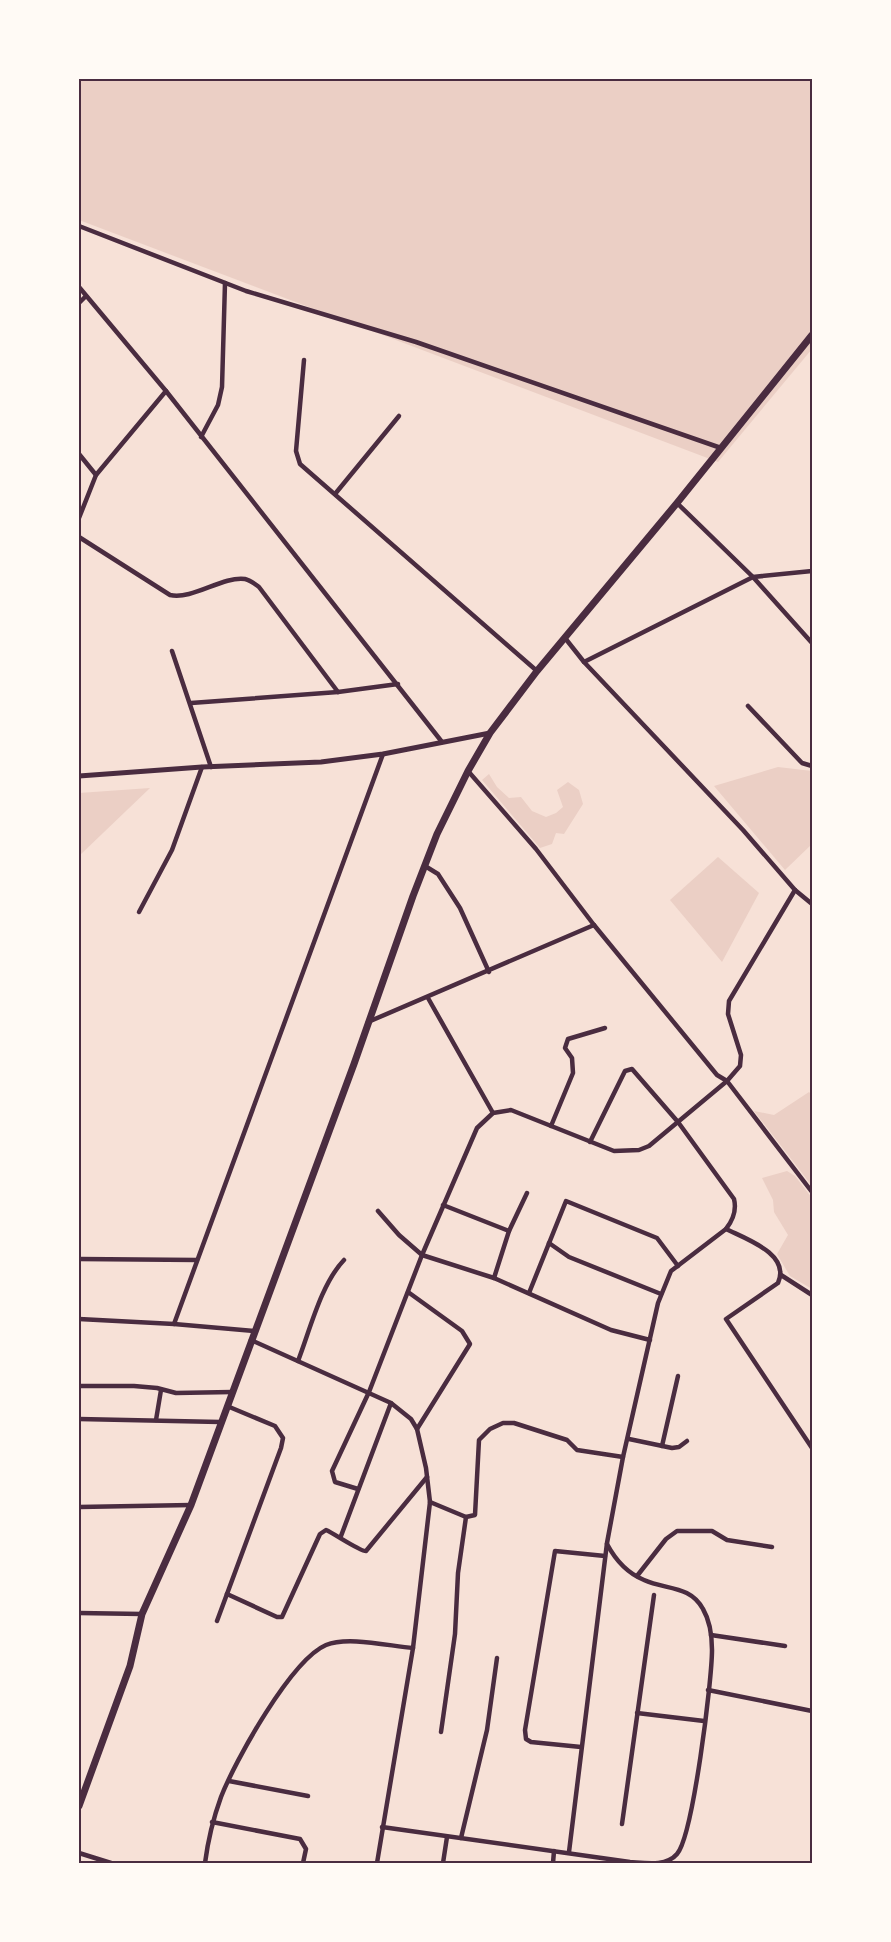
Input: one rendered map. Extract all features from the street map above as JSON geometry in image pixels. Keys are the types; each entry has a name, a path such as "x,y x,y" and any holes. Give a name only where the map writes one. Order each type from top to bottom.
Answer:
{"highway":[{"path":"79,1806 130,1666 142,1614 191,1505 220,1422 354,1064 366,1023 437,834 468,771 490,733 537,671 677,503 812,335"}],"street":[{"path":"79,226 225,283 416,342 721,448"},
{"path":"201,437 218,405 222,387 225,283"},
{"path":"79,287 166,391 274,532 398,684 442,742"},
{"path":"79,303 86,296"},
{"path":"304,360 296,459 306,470 336,494 537,671"},
{"path":"79,518 96,475 166,391"},
{"path":"336,494 399,416"},
{"path":"79,454 96,475"},
{"path":"677,503 753,577 812,643"},
{"path":"79,536 170,595 184,595 237,580 251,582 259,587 338,692"},
{"path":"584,662 753,577 812,571"},
{"path":"565,638 584,662 743,830 795,890 812,904"},
{"path":"172,651 211,767"},
{"path":"191,703 338,692 398,684"},
{"path":"748,706 802,764 812,766"},
{"path":"79,776 202,767 321,762 383,754 490,733"},
{"path":"174,1324 383,754"},
{"path":"138,912 155,886 172,850 202,767"},
{"path":"468,771 530,842 594,925 717,1075 728,1081 812,1192"},
{"path":"425,866 438,874 460,908 489,972"},
{"path":"358,1489 335,1482 332,1471 369,1392 422,1255 473,1134 493,1113 511,1110 614,1151 639,1150 649,1146 728,1081 740,1066 741,1055 728,1014 729,1001 795,890"},
{"path":"366,1023 489,972 594,925"},
{"path":"428,998 493,1113"},
{"path":"551,1126 574,1073 572,1058 565,1048 568,1039 605,1028"},
{"path":"569,1852 607,1543 623,1457 629,1439 661,1294 667,1278 678,1266 726,1229 735,1212 734,1199 678,1122 635,1071 625,1070 590,1142"},
{"path":"494,1278 509,1230 527,1193"},
{"path":"529,1293 566,1201 657,1238 678,1266"},
{"path":"443,1205 509,1230"},
{"path":"378,1211 399,1235 422,1255 494,1278 611,1330 650,1340"},
{"path":"726,1229 768,1252 777,1260 781,1275 778,1283 726,1319 812,1448"},
{"path":"549,1243 569,1257 661,1294"},
{"path":"79,1259 197,1260"},
{"path":"298,1361 328,1284 344,1260"},
{"path":"781,1275 812,1295"},
{"path":"408,1292 462,1331 470,1344 417,1429"},
{"path":"79,1319 174,1324 254,1331"},
{"path":"251,1340 391,1403 411,1419 417,1429 430,1502 412,1648 377,1863"},
{"path":"662,1446 678,1376"},
{"path":"79,1386 134,1386 176,1393 232,1392"},
{"path":"156,1420 161,1390"},
{"path":"341,1536 391,1403"},
{"path":"217,1621 283,1438 275,1426 227,1406"},
{"path":"79,1419 220,1422"},
{"path":"430,1502 466,1517 475,1515 477,1509 479,1440 490,1429 503,1423 514,1423 567,1440 577,1450 623,1457"},
{"path":"629,1439 662,1446 678,1447 687,1441"},
{"path":"227,1594 277,1617 282,1617 317,1538 326,1530 341,1536 361,1551 366,1551 427,1477"},
{"path":"79,1507 191,1505"},
{"path":"441,1732 455,1634 458,1574 466,1517"},
{"path":"637,1576 666,1539 677,1531 712,1531 727,1540 772,1547"},
{"path":"382,1827 569,1852 630,1863 667,1861 678,1853 683,1845 697,1777 712,1650 711,1635 703,1609 685,1591 637,1576 623,1567 607,1543"},
{"path":"581,1747 531,1742 526,1739 525,1730 554,1551 605,1556"},
{"path":"622,1824 654,1595"},
{"path":"79,1613 142,1614"},
{"path":"711,1635 784,1646"},
{"path":"204,1863 212,1822 229,1780 275,1699 304,1662 324,1646 338,1642 412,1648"},
{"path":"461,1838 486,1730 496,1658"},
{"path":"708,1690 812,1711"},
{"path":"637,1713 704,1721"},
{"path":"229,1780 256,1788 308,1796"},
{"path":"212,1822 300,1840 306,1849 303,1863"},
{"path":"443,1863 447,1837"},
{"path":"553,1863 554,1851"},
{"path":"79,1853 111,1863"}],"shaded area":[{"path":"79,79 812,79 812,349 718,462 79,220"},
{"path":"778,767 812,771 812,844 785,870 714,786"},
{"path":"489,774 497,787 509,798 521,797 532,811 546,817 556,813 563,807 557,790 568,782 579,790 583,804 564,834 556,833 552,844 540,848 482,780"},
{"path":"150,788 79,856 79,793"},
{"path":"718,857 759,893 722,962 670,900"},
{"path":"809,1092 812,1095 812,1186 754,1111 774,1115"},
{"path":"787,1171 795,1176 812,1198 812,1289 790,1276 777,1254 788,1235 774,1212 773,1200 762,1178"}]}
